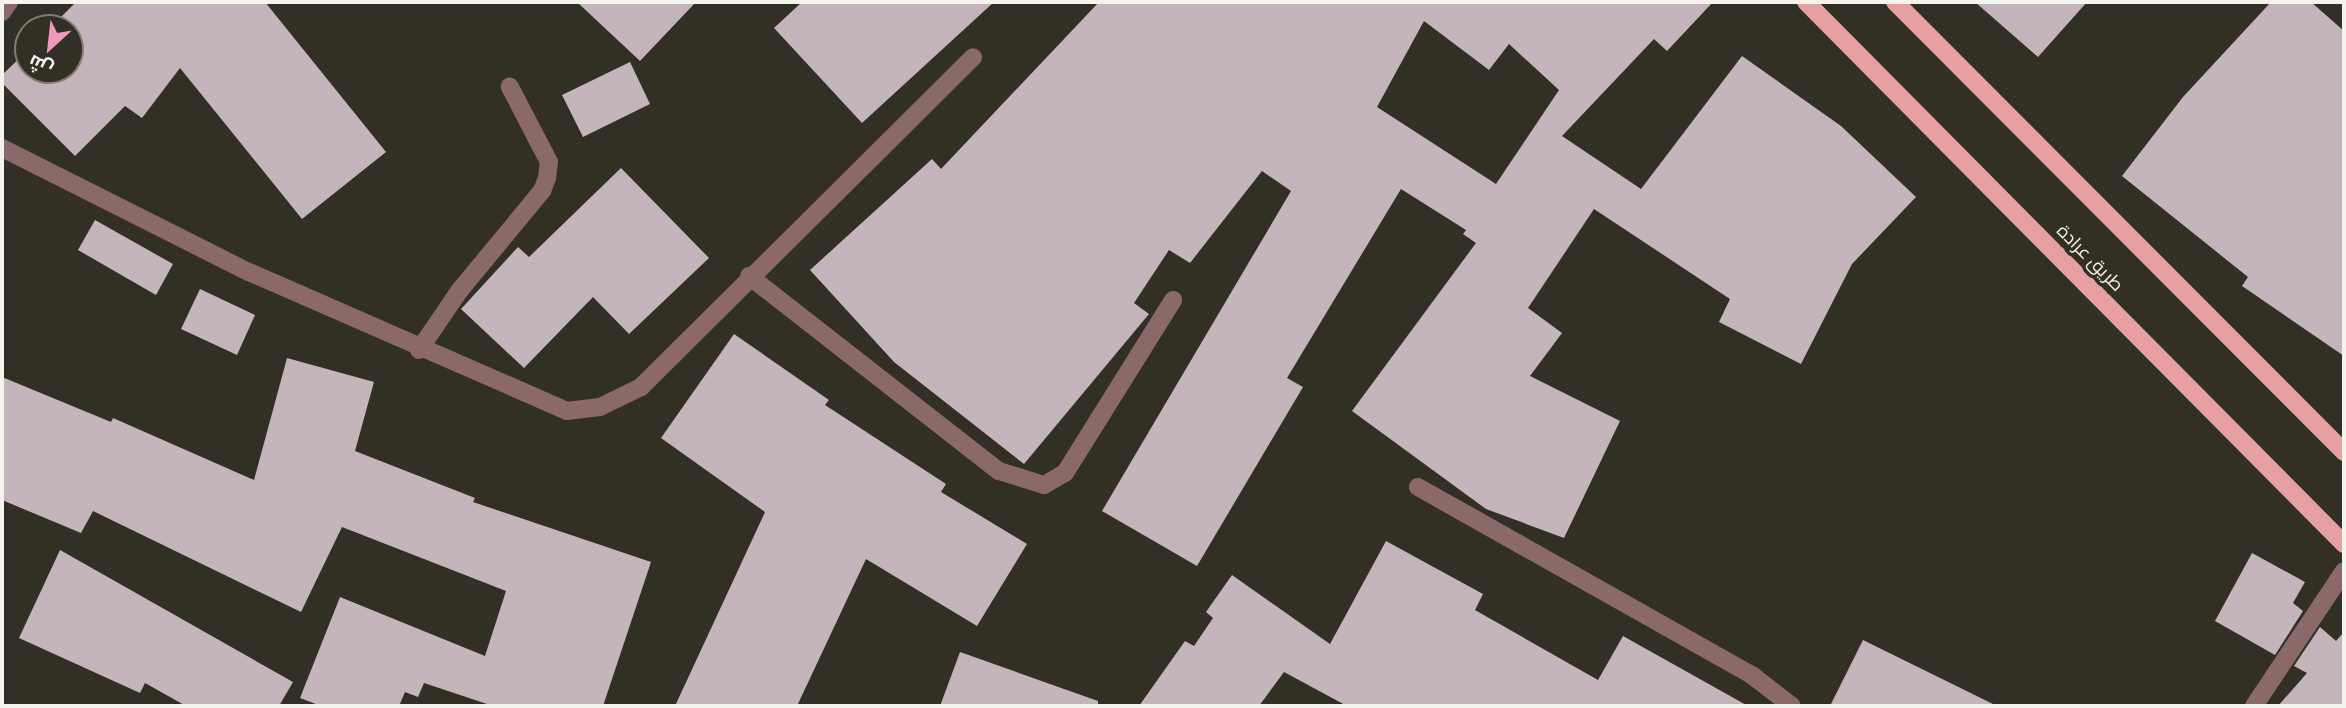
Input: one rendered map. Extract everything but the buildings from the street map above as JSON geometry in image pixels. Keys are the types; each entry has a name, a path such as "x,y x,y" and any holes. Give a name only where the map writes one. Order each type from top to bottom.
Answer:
{"main road":[{"name":"طريق عرادة","path":"1805,2 2344,544"},
{"path":"1895,2 2344,452"}],"street":[{"path":"2,12 9,2"},
{"path":"2,148 68,185 419,350 567,411 600,407 641,387 749,276 973,57"},
{"path":"419,350 460,290 542,191 547,178 550,162 510,86"},
{"path":"749,276 999,471 1044,485 1065,472 1173,300"},
{"path":"1418,487 1753,676 1792,706"},
{"path":"2254,706 2344,571"}]}
